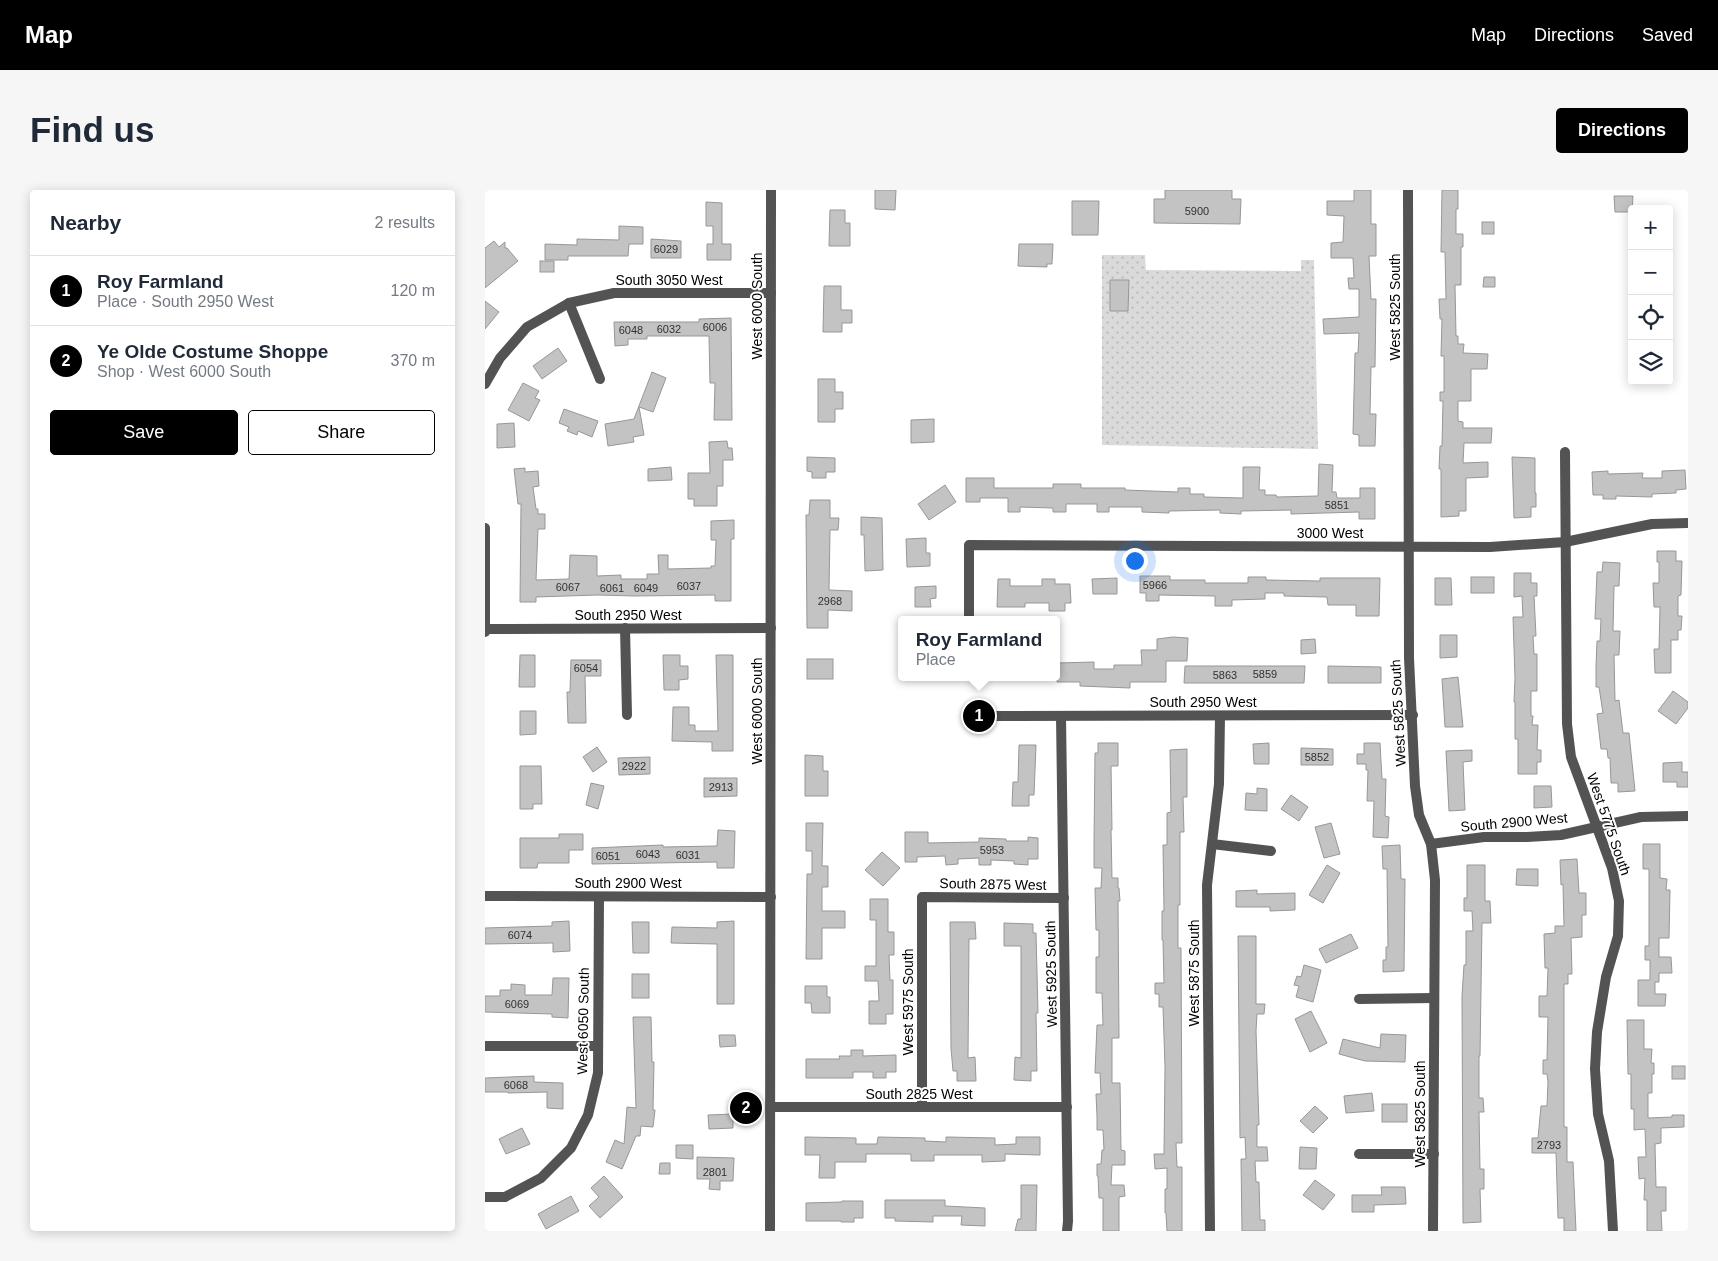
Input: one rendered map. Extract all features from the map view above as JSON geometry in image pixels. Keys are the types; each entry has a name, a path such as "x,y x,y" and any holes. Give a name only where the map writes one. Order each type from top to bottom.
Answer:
{"street":[{"name":"West 6000 South","path":"770,1231 771,190"},
{"name":"West 5825 South","path":"1408,190 1409,658 1415,786 1419,815 1431,844 1435,880 1433,1231"},
{"name":"South 3050 West","path":"485,384 500,358 527,327 569,303 614,293 771,293"},
{"path":"569,303 600,379"},
{"name":"West 5775 South","path":"1565,452 1567,724 1571,757 1612,868 1619,901 1618,936 1606,977 1597,1032 1595,1069 1598,1114 1609,1161 1613,1231"},
{"name":"3000 West","path":"969,616 969,545 1490,547 1565,542 1653,524 1688,523"},
{"path":"485,528 485,630"},
{"path":"625,628 627,715"},
{"name":"South 2950 West","path":"485,630 771,628"},
{"name":"South 2950 West","path":"994,716 1413,715"},
{"name":"West 5925 South","path":"1061,716 1069,1222 1067,1231"},
{"name":"West 5875 South","path":"1210,1231 1207,885 1219,784 1220,716"},
{"name":"South 2900 West","path":"1431,844 1484,837 1561,835 1641,817 1688,816"},
{"path":"1212,844 1271,851"},
{"name":"South 2900 West","path":"485,896 771,897"},
{"name":"West 6050 South","path":"485,1197 505,1197 541,1178 571,1148 588,1115 598,1073 599,897"},
{"name":"South 2875 West","path":"922,897 1064,898"},
{"name":"West 5975 South","path":"922,897 923,1108"},
{"path":"1359,999 1434,998"},
{"path":"485,1046 598,1046"},
{"name":"South 2825 West","path":"771,1107 1067,1107"},
{"path":"1359,1154 1433,1154"}],"shaded area":[{"path":"1102,255 1145,255 1146,270 1301,271 1301,260 1314,260 1318,449 1102,445"}],"building":[{"path":"875,190 896,190 895,210 875,209"},
{"path":"1165,190 1232,190 1232,199 1241,199 1240,224 1154,223 1154,199 1165,199"},
{"path":"1354,190 1371,190 1371,224 1376,224 1376,256 1369,256 1371,299 1376,299 1375,367 1371,367 1370,414 1376,414 1375,446 1359,446 1359,435 1353,434 1355,353 1358,353 1359,333 1324,334 1323,319 1359,317 1359,289 1349,289 1348,278 1354,278 1353,258 1331,258 1331,243 1343,242 1344,216 1327,215 1327,201 1354,201"},
{"path":"1442,190 1458,190 1456,234 1463,234 1461,285 1455,285 1456,336 1458,336 1458,344 1464,344 1463,353 1488,354 1487,369 1471,369 1471,401 1458,401 1458,421 1463,422 1463,428 1492,428 1491,443 1464,443 1463,463 1488,462 1488,477 1466,478 1466,511 1459,511 1459,516 1441,517 1441,469 1439,469 1440,446 1442,446 1443,401 1440,401 1440,392 1444,392 1444,356 1441,356 1442,319 1440,319 1439,299 1446,299 1445,252 1441,252"},
{"path":"1614,196 1633,196 1632,205 1628,205 1628,212 1615,212"},
{"path":"1072,201 1099,201 1098,235 1072,235"},
{"path":"706,202 722,203 722,244 731,244 731,260 707,260 707,244 713,244 713,226 706,226"},
{"path":"830,210 845,210 845,223 850,223 850,246 829,246"},
{"path":"1482,222 1494,222 1494,234 1482,234"},
{"path":"619,226 643,227 643,244 629,244 628,256 568,256 568,260 545,260 545,244 577,245 577,239 619,240"},
{"path":"651,239 681,241 681,258 651,258"},
{"path":"494,241 499,247 505,242 505,248 518,261 485,288 485,248"},
{"path":"1019,244 1053,244 1052,264 1047,264 1047,267 1018,266"},
{"path":"540,261 554,261 554,272 540,272"},
{"path":"1484,277 1495,277 1495,287 1483,287"},
{"path":"1110,280 1129,280 1128,311 1110,311"},
{"path":"824,286 841,286 841,310 852,310 852,323 842,323 842,332 823,332"},
{"path":"485,301 499,312 485,329"},
{"path":"731,318 732,420 714,420 715,383 710,383 709,336 647,336 647,339 628,339 628,345 615,346 614,322 699,322 699,319"},
{"path":"558,348 567,361 542,379 533,366"},
{"path":"652,372 666,378 653,412 639,407 644,435 633,437 634,442 608,446 605,424 634,419"},
{"path":"818,379 835,379 835,392 843,392 843,409 835,409 835,422 818,422"},
{"path":"523,383 539,391 535,398 540,400 529,421 508,410"},
{"path":"564,409 598,421 592,437 578,431 577,435 567,431 569,427 559,423"},
{"path":"934,419 934,442 911,443 911,420"},
{"path":"514,423 515,447 497,448 497,424"},
{"path":"727,441 728,448 732,448 733,460 723,460 723,486 717,486 717,506 694,506 694,499 688,499 688,473 710,473 709,442"},
{"path":"807,457 835,458 835,472 826,472 826,478 812,478 812,472 807,471"},
{"path":"1512,457 1535,458 1536,507 1531,507 1531,517 1514,518"},
{"path":"1319,464 1333,465 1332,492 1336,492 1337,498 1360,498 1360,488 1375,488 1375,519 1359,519 1359,512 1291,514 1291,510 1241,511 1241,514 1220,513 1220,510 1169,511 1169,513 1142,512 1142,507 1109,507 1109,512 1097,512 1097,504 1066,504 1066,512 1053,512 1053,508 1020,507 1020,512 1008,512 1008,498 980,498 980,502 966,502 966,478 994,478 994,488 1053,488 1053,484 1081,484 1081,488 1125,488 1125,490 1178,492 1178,488 1190,488 1190,494 1204,494 1204,497 1243,498 1243,467 1260,467 1259,490 1265,490 1265,495 1276,495 1277,497 1318,496"},
{"path":"671,467 672,480 648,481 648,469"},
{"path":"525,468 525,472 538,471 539,486 533,487 536,509 538,509 538,514 545,514 545,529 538,529 536,580 569,579 570,555 597,556 597,576 621,575 621,579 647,579 647,574 659,574 658,555 668,555 668,569 711,568 711,566 715,566 716,540 711,540 711,521 734,520 734,539 731,539 731,601 715,601 715,595 597,595 536,597 536,602 520,602 521,504 518,504 514,469"},
{"path":"1685,470 1686,489 1676,490 1676,493 1652,494 1652,497 1616,496 1616,499 1603,499 1603,495 1593,495 1592,472 1608,471 1608,474 1643,473 1642,478 1662,478 1662,471"},
{"path":"945,485 956,502 929,520 918,504"},
{"path":"810,500 830,500 830,518 839,518 838,530 830,530 829,590 852,591 852,611 828,610 828,628 807,628 806,515 809,515"},
{"path":"861,517 882,518 883,570 865,571 864,535 861,535"},
{"path":"926,538 926,553 930,553 930,566 907,567 906,539"},
{"path":"1657,551 1676,551 1676,561 1682,561 1681,595 1678,596 1678,616 1682,616 1681,630 1678,630 1678,640 1671,640 1671,673 1655,673 1654,649 1659,649 1660,607 1654,607 1653,583 1659,583"},
{"path":"1603,562 1620,563 1619,586 1614,586 1613,631 1620,631 1619,655 1614,655 1615,701 1619,700 1623,733 1629,733 1635,791 1618,792 1618,783 1611,783 1610,758 1608,758 1607,749 1601,749 1597,714 1603,713 1599,687 1596,687 1596,666 1597,641 1600,641 1601,619 1595,619 1597,572 1602,572"},
{"path":"1514,573 1531,573 1531,583 1537,583 1537,596 1534,596 1536,636 1533,636 1534,654 1537,654 1537,691 1531,691 1531,716 1533,716 1532,725 1538,725 1537,750 1541,750 1541,762 1537,762 1537,774 1518,774 1518,739 1515,739 1513,617 1523,617 1522,596 1514,597"},
{"path":"1140,576 1170,576 1170,580 1205,580 1205,583 1248,583 1248,577 1266,577 1266,580 1320,581 1320,578 1380,578 1379,616 1356,616 1356,605 1328,605 1327,597 1284,596 1284,593 1265,593 1265,599 1232,600 1232,606 1215,606 1215,596 1159,595 1159,601 1146,601 1146,593 1140,593"},
{"path":"1471,577 1494,577 1494,593 1471,593"},
{"path":"1117,578 1117,594 1093,594 1092,579"},
{"path":"1435,578 1451,578 1452,605 1435,605"},
{"path":"998,579 1010,579 1010,586 1042,586 1042,579 1055,579 1055,584 1070,584 1071,603 1065,603 1065,611 1049,611 1049,603 1025,603 1025,607 997,607"},
{"path":"936,586 936,598 930,599 931,607 915,607 915,587"},
{"path":"1440,635 1457,635 1457,657 1440,658"},
{"path":"1188,638 1187,661 1166,661 1166,682 1130,682 1130,688 1080,686 1080,682 1057,682 1060,681 1060,663 1094,662 1094,669 1114,669 1114,665 1142,665 1141,650 1157,650 1157,639"},
{"path":"1315,639 1316,653 1301,654 1301,640"},
{"path":"520,655 535,655 535,687 519,687"},
{"path":"663,655 680,655 680,666 688,666 688,679 679,680 679,690 664,690"},
{"path":"716,655 733,655 733,751 712,751 712,742 672,741 673,707 689,707 689,725 695,725 695,731 718,731"},
{"path":"807,659 833,659 833,679 807,679"},
{"path":"571,660 601,660 601,676 585,676 586,723 568,723 567,692 570,692"},
{"path":"1185,666 1305,666 1304,683 1184,683"},
{"path":"1328,666 1381,667 1381,683 1328,683"},
{"path":"1458,677 1463,727 1445,727 1442,679"},
{"path":"1673,691 1688,702 1688,708 1676,724 1658,711"},
{"path":"520,711 536,711 536,734 520,735"},
{"path":"1098,743 1118,743 1118,766 1111,766 1112,878 1118,878 1120,901 1118,901 1119,1038 1112,1038 1112,1083 1120,1083 1121,1150 1125,1151 1125,1165 1112,1165 1111,1185 1124,1185 1125,1196 1119,1197 1119,1231 1103,1231 1103,1198 1099,1198 1097,1176 1097,1164 1101,1164 1102,1150 1104,1150 1103,1130 1097,1130 1096,1094 1101,1094 1100,1073 1095,1073 1097,1025 1103,1025 1102,993 1096,993 1096,957 1099,957 1099,930 1096,930 1095,888 1101,888 1102,868 1094,868 1095,753 1098,753"},
{"path":"1269,743 1269,764 1254,764 1253,744"},
{"path":"1364,743 1380,743 1382,779 1386,779 1385,816 1389,817 1388,838 1373,837 1374,801 1367,801 1368,770 1366,770 1366,764 1357,764 1357,754 1364,754"},
{"path":"1019,745 1036,745 1034,795 1029,795 1029,806 1012,806 1013,782 1018,782"},
{"path":"597,747 607,762 593,772 583,757"},
{"path":"1301,748 1333,749 1333,765 1301,765"},
{"path":"1187,749 1187,797 1183,797 1184,832 1180,832 1180,905 1178,905 1178,948 1181,948 1182,1143 1176,1143 1177,1167 1182,1167 1182,1231 1167,1231 1165,1189 1167,1189 1167,1168 1155,1169 1154,1154 1164,1154 1165,1067 1163,1007 1159,1007 1159,994 1155,994 1155,983 1164,983 1162,940 1162,911 1164,911 1163,845 1167,845 1167,813 1171,812 1170,750"},
{"path":"1472,750 1472,761 1463,762 1465,810 1449,811 1446,751"},
{"path":"805,755 823,756 823,771 828,771 828,796 805,796"},
{"path":"650,757 650,774 619,775 618,758"},
{"path":"1682,762 1682,772 1688,772 1688,787 1677,787 1677,782 1663,782 1663,763"},
{"path":"520,766 541,766 542,804 533,804 533,809 520,809"},
{"path":"704,778 737,778 737,796 704,797"},
{"path":"591,783 604,786 598,809 586,805"},
{"path":"1534,786 1551,786 1552,807 1534,808"},
{"path":"1257,788 1267,789 1267,811 1245,810 1246,793 1257,794"},
{"path":"1291,795 1308,807 1299,821 1281,809"},
{"path":"806,823 823,823 822,866 828,866 828,887 822,887 822,911 845,911 845,928 822,928 822,959 806,959 807,874 812,874 812,851 806,851"},
{"path":"1331,823 1340,854 1324,858 1315,827"},
{"path":"718,830 735,831 734,868 717,868 717,862 592,864 592,848 663,845 663,847 717,846"},
{"path":"905,832 928,832 928,843 979,842 979,838 1028,841 1028,837 1038,838 1038,859 1028,859 1028,865 1014,864 1014,861 991,860 991,865 979,865 979,858 958,859 958,864 946,865 945,856 917,857 917,862 905,862"},
{"path":"559,834 583,834 583,850 569,850 569,863 538,863 537,868 520,868 520,838 559,838"},
{"path":"1643,844 1660,844 1660,878 1667,879 1666,890 1670,890 1669,938 1659,938 1659,957 1671,957 1672,973 1659,973 1659,982 1655,982 1655,994 1666,994 1665,1006 1638,1006 1638,980 1650,980 1650,960 1645,960 1645,946 1649,946 1649,869 1643,869"},
{"path":"1400,845 1401,879 1405,879 1404,971 1383,972 1383,960 1386,960 1386,947 1388,947 1387,869 1383,869 1382,846"},
{"path":"882,852 900,868 883,886 865,870"},
{"path":"1577,859 1579,893 1586,893 1586,915 1582,915 1582,937 1571,938 1572,974 1568,974 1568,984 1564,984 1564,1127 1567,1127 1567,1162 1573,1162 1576,1231 1564,1231 1564,1218 1558,1218 1556,1153 1532,1153 1532,1138 1538,1138 1541,1106 1547,1106 1548,1082 1547,1074 1543,1074 1543,1060 1547,1060 1548,1017 1539,1017 1539,996 1547,996 1548,968 1545,968 1544,934 1555,933 1555,926 1564,926 1563,884 1561,885 1560,860"},
{"path":"1327,865 1340,873 1323,903 1309,895"},
{"path":"1467,865 1485,865 1485,901 1490,901 1491,923 1482,923 1479,1098 1483,1098 1484,1112 1479,1112 1480,1169 1484,1169 1484,1189 1480,1189 1481,1222 1463,1223 1462,996 1464,965 1466,965 1466,931 1473,931 1472,911 1464,911 1464,898 1467,898"},
{"path":"1517,869 1538,869 1538,886 1516,885"},
{"path":"1257,890 1257,894 1295,893 1295,910 1270,911 1270,907 1236,907 1236,891"},
{"path":"870,899 888,899 888,932 894,932 894,955 889,955 890,980 893,980 893,1014 886,1014 886,1024 869,1024 869,1001 879,1001 878,981 865,981 865,966 876,966 876,920 870,920"},
{"path":"569,921 570,951 553,952 553,943 485,944 485,928 552,926 552,922"},
{"path":"734,921 734,1004 717,1004 717,944 671,943 672,927 717,928 717,922"},
{"path":"632,922 649,922 649,953 633,953"},
{"path":"950,922 975,922 976,939 969,939 968,1058 975,1057 976,1081 957,1081 957,1071 953,1071 951,1048"},
{"path":"1004,923 1033,924 1033,933 1036,933 1037,1071 1031,1071 1031,1081 1014,1080 1015,1057 1021,1058 1021,946 1004,946"},
{"path":"1351,934 1358,948 1326,963 1319,949"},
{"path":"1238,936 1256,936 1256,1004 1265,1004 1264,1014 1257,1014 1256,1031 1259,1125 1257,1125 1257,1147 1267,1147 1268,1161 1255,1161 1256,1182 1259,1182 1260,1220 1265,1220 1265,1231 1242,1231 1241,1159 1246,1159 1245,1137 1240,1138"},
{"path":"1304,965 1321,970 1313,1002 1296,997 1299,986 1294,985 1297,976 1301,977"},
{"path":"632,974 649,974 649,998 632,998"},
{"path":"553,978 569,978 568,1018 552,1017 552,1014 485,1012 485,996 500,996 500,990 511,990 511,984 525,985 525,995 552,995"},
{"path":"805,986 827,986 827,997 830,997 830,1013 812,1013 811,1003 805,1003"},
{"path":"1311,1011 1327,1043 1310,1052 1295,1019"},
{"path":"633,1017 651,1017 652,1062 654,1062 653,1110 655,1110 653,1127 641,1126 640,1136 636,1136 622,1169 606,1162 615,1140 624,1144 627,1107 636,1108"},
{"path":"1627,1020 1644,1020 1644,1049 1652,1049 1651,1063 1654,1063 1654,1074 1652,1074 1652,1093 1648,1093 1648,1118 1684,1115 1684,1127 1661,1128 1661,1143 1655,1144 1656,1187 1666,1187 1666,1211 1661,1211 1662,1231 1647,1231 1647,1200 1644,1200 1645,1178 1639,1179 1638,1157 1646,1157 1645,1129 1634,1130 1634,1109 1631,1109 1631,1074 1628,1074"},
{"path":"1381,1034 1406,1035 1405,1062 1365,1061 1339,1054 1343,1039 1380,1048"},
{"path":"719,1035 735,1035 736,1046 720,1047"},
{"path":"851,1050 863,1050 863,1056 896,1055 896,1072 886,1072 886,1078 873,1078 873,1072 853,1072 853,1078 806,1078 806,1059 840,1059 839,1056 851,1056"},
{"path":"1672,1066 1685,1066 1685,1079 1672,1079"},
{"path":"534,1076 534,1082 563,1083 563,1109 547,1108 547,1092 485,1092 485,1078"},
{"path":"1372,1093 1374,1111 1346,1113 1344,1096"},
{"path":"1382,1104 1407,1104 1407,1122 1382,1122"},
{"path":"1315,1106 1328,1118 1313,1133 1300,1121"},
{"path":"733,1114 733,1128 709,1129 708,1115"},
{"path":"522,1128 530,1144 506,1154 499,1139"},
{"path":"805,1137 856,1138 856,1144 877,1144 878,1137 925,1138 925,1141 946,1142 946,1137 995,1138 995,1145 1016,1144 1016,1137 1040,1137 1040,1155 1005,1154 1005,1161 982,1162 982,1155 934,1155 934,1161 911,1161 911,1154 866,1154 866,1162 835,1162 835,1178 819,1178 820,1155 805,1155"},
{"path":"676,1145 693,1145 693,1159 676,1158"},
{"path":"1300,1147 1317,1148 1316,1169 1299,1169"},
{"path":"697,1157 734,1158 733,1181 720,1181 720,1190 709,1189 710,1179 697,1179"},
{"path":"660,1163 670,1163 670,1174 659,1174"},
{"path":"604,1176 623,1197 600,1218 589,1206 599,1197 591,1188"},
{"path":"1315,1180 1335,1195 1323,1210 1303,1195"},
{"path":"1021,1185 1037,1185 1036,1231 1015,1231 1018,1219 1021,1219"},
{"path":"1381,1187 1405,1187 1406,1204 1374,1205 1374,1212 1352,1212 1352,1195 1382,1195"},
{"path":"571,1196 579,1211 546,1229 538,1214"},
{"path":"885,1200 945,1200 945,1206 985,1208 985,1226 961,1225 962,1216 933,1216 933,1222 895,1221 895,1218 885,1218"},
{"path":"863,1201 863,1218 854,1218 854,1222 806,1221 806,1203"}],"place":[{"name":"Roy Farmland","path":"979,716"},
{"name":"Ye Olde Costume Shoppe","path":"746,1108"}]}
